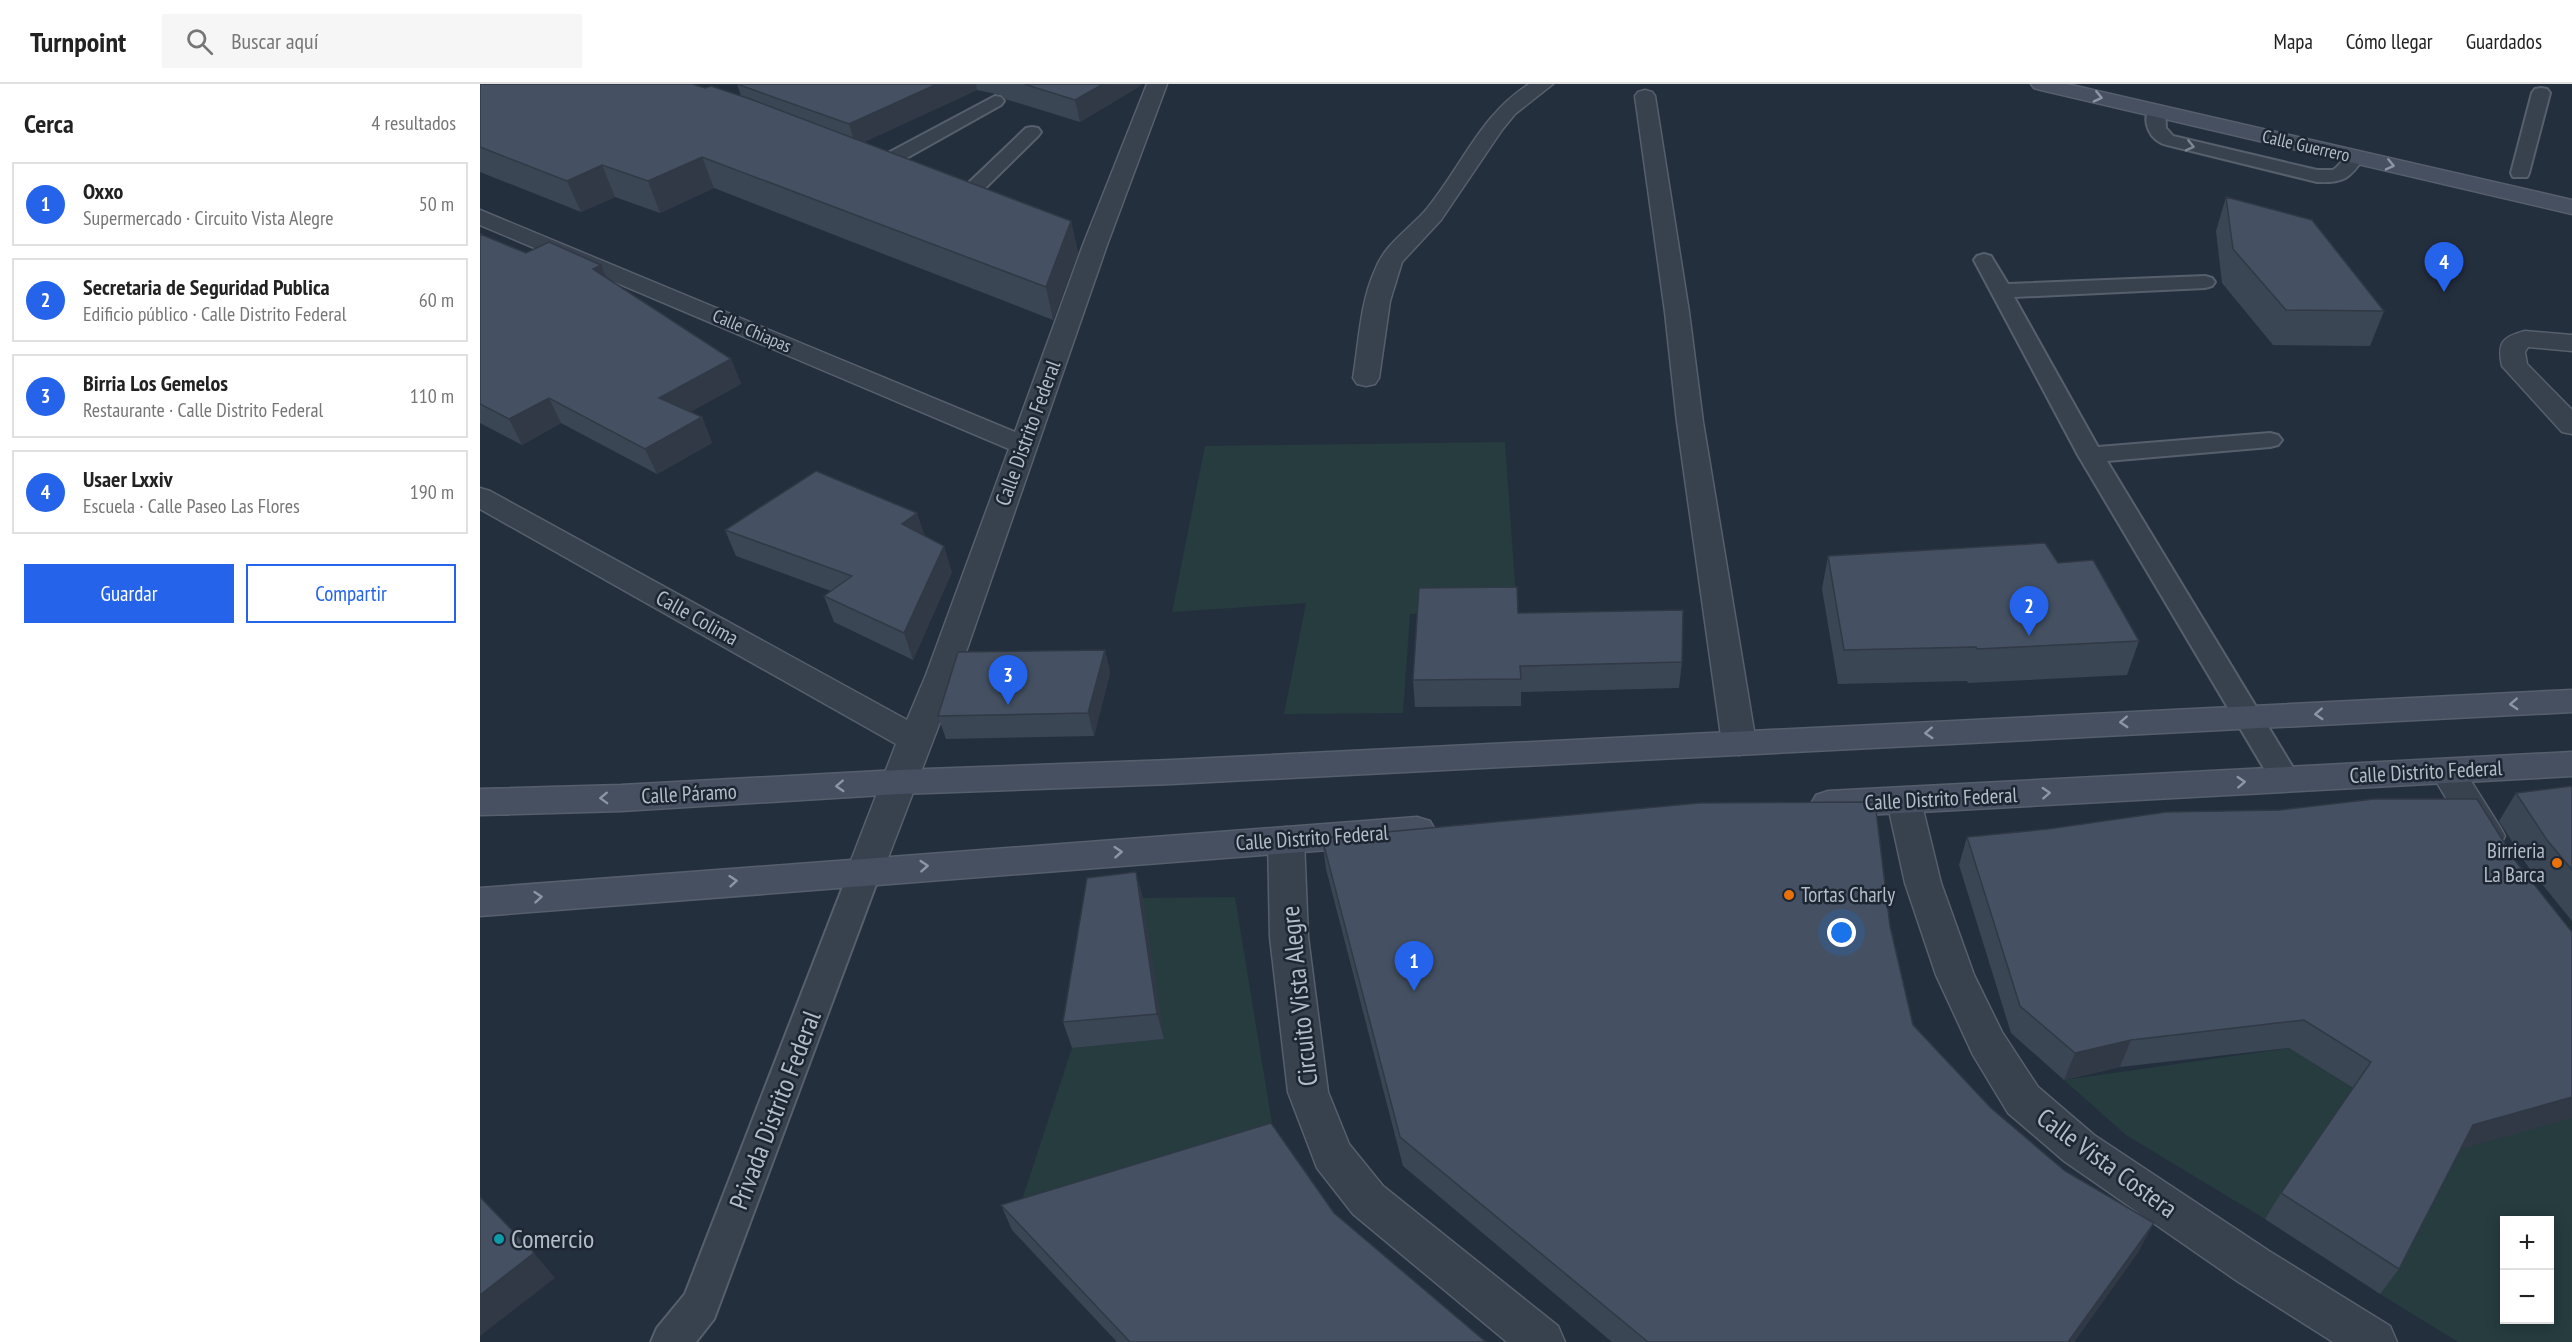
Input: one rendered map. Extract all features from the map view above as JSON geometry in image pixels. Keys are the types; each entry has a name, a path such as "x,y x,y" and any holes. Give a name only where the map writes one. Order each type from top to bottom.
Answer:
{"main road":[{"name":"Calle Guerrero","path":"2041,84 2572,207"},
{"path":"2511,171 2541,177"},
{"path":"899,782 1172,772 2572,701"},
{"name":"Calle Distrito Federal","path":"1798,805 2572,764"},
{"name":"Calle Páramo","path":"480,802 621,798 899,782"},
{"name":"Calle Distrito Federal","path":"866,870 1451,828"},
{"path":"480,902 866,870"}],"street":[{"name":"Calle Distrito Federal","path":"866,870 915,739 942,675 1024,446 1084,241 1157,84"},
{"path":"1366,378 1381,290 1389,263 1407,239 1432,216 1497,120 1518,98 1543,84"},
{"path":"1645,96 1677,312 1690,422 1739,743"},
{"path":"858,157 901,173"},
{"path":"944,189 986,205"},
{"name":"Calle Chiapas","path":"480,217 1024,446"},
{"path":"2572,344 2525,339 2515,343 2512,352 2515,366 2572,426"},
{"name":"Calle Colima","path":"480,497 915,739"},
{"path":"2447,771 2502,861"},
{"name":"Calle Vista Costera","path":"1904,801 1923,883 1955,975 1987,1042 2023,1100 2079,1148 2253,1266 2374,1342"},
{"name":"Circuito Vista Alegre","path":"1286,840 1289,938 1308,1092 1332,1155 1368,1200 1542,1342"}],"lane":[{"path":"2511,171 2541,93"},
{"path":"880,165 995,101"},
{"path":"965,197 1032,132"},
{"path":"1983,260 2090,454 2285,779"},
{"path":"2002,291 2205,282"},
{"path":"2090,454 2270,440"},
{"name":"Privada Distrito Federal","path":"671,1342 700,1306 866,870"}],"green space":[{"path":"1505,442 1517,613 1410,614 1403,713 1284,714 1306,603 1172,612 1205,446"},
{"path":"1235,897 1276,1148 1012,1230 1072,1048 1164,1039 1143,898"},
{"path":"2289,1048 2354,1089 2265,1219 2126,1135 2064,1080"},
{"path":"2572,1118 2572,1342 2458,1342 2380,1294 2453,1151"}],"building":[{"path":"480,84 692,84 705,88 711,86 1071,221 1046,287 702,157 648,181 602,165 567,181 480,147"},
{"path":"737,84 937,84 849,124"},
{"path":"1024,84 1103,84 1075,100"},
{"path":"2226,197 2312,220 2384,311 2286,310 2233,249"},
{"path":"480,234 526,253 549,242 601,265 593,269 731,359 659,398 702,417 645,449 549,398 509,419 480,404"},
{"path":"816,471 917,513 902,524 944,546 904,633 824,596 852,576 725,530"},
{"path":"2045,543 2058,563 2093,560 2139,641 1977,649 1976,647 1844,650 1828,556"},
{"path":"1517,587 1518,613 1683,610 1682,662 1520,666 1521,679 1413,680 1419,588"},
{"path":"1105,650 1088,713 938,716 958,652"},
{"path":"2572,786 2572,870 2547,840 2516,793"},
{"path":"2374,799 2477,799 2517,863 2572,932 2572,1097 2473,1125 2399,1269 2281,1193 2371,1062 2304,1020 2131,1040 2075,1053 2020,1006 1967,837 2048,829 2166,812 2280,810"},
{"path":"1875,802 1890,926 1913,1025 1991,1108 2065,1171 2154,1223 2068,1342 1648,1342 1400,1137 1322,838 1699,803"},
{"path":"1136,872 1157,1014 1063,1022 1087,878"},
{"path":"1271,1123 1334,1213 1486,1342 1130,1342 1001,1205"},
{"path":"480,1197 534,1253 480,1295"}],"place":[{"name":"Usaer Lxxiv","path":"2444,292"},
{"name":"Secretaria de Seguridad Publica","path":"2029,636"},
{"name":"Birria Los Gemelos","path":"1008,705"},
{"name":"Birrieria La Barca","path":"2557,863"},
{"name":"Tortas Charly","path":"1789,895"},
{"name":"Oxxo","path":"1414,991"},
{"name":"Comercio","path":"499,1239"}]}
